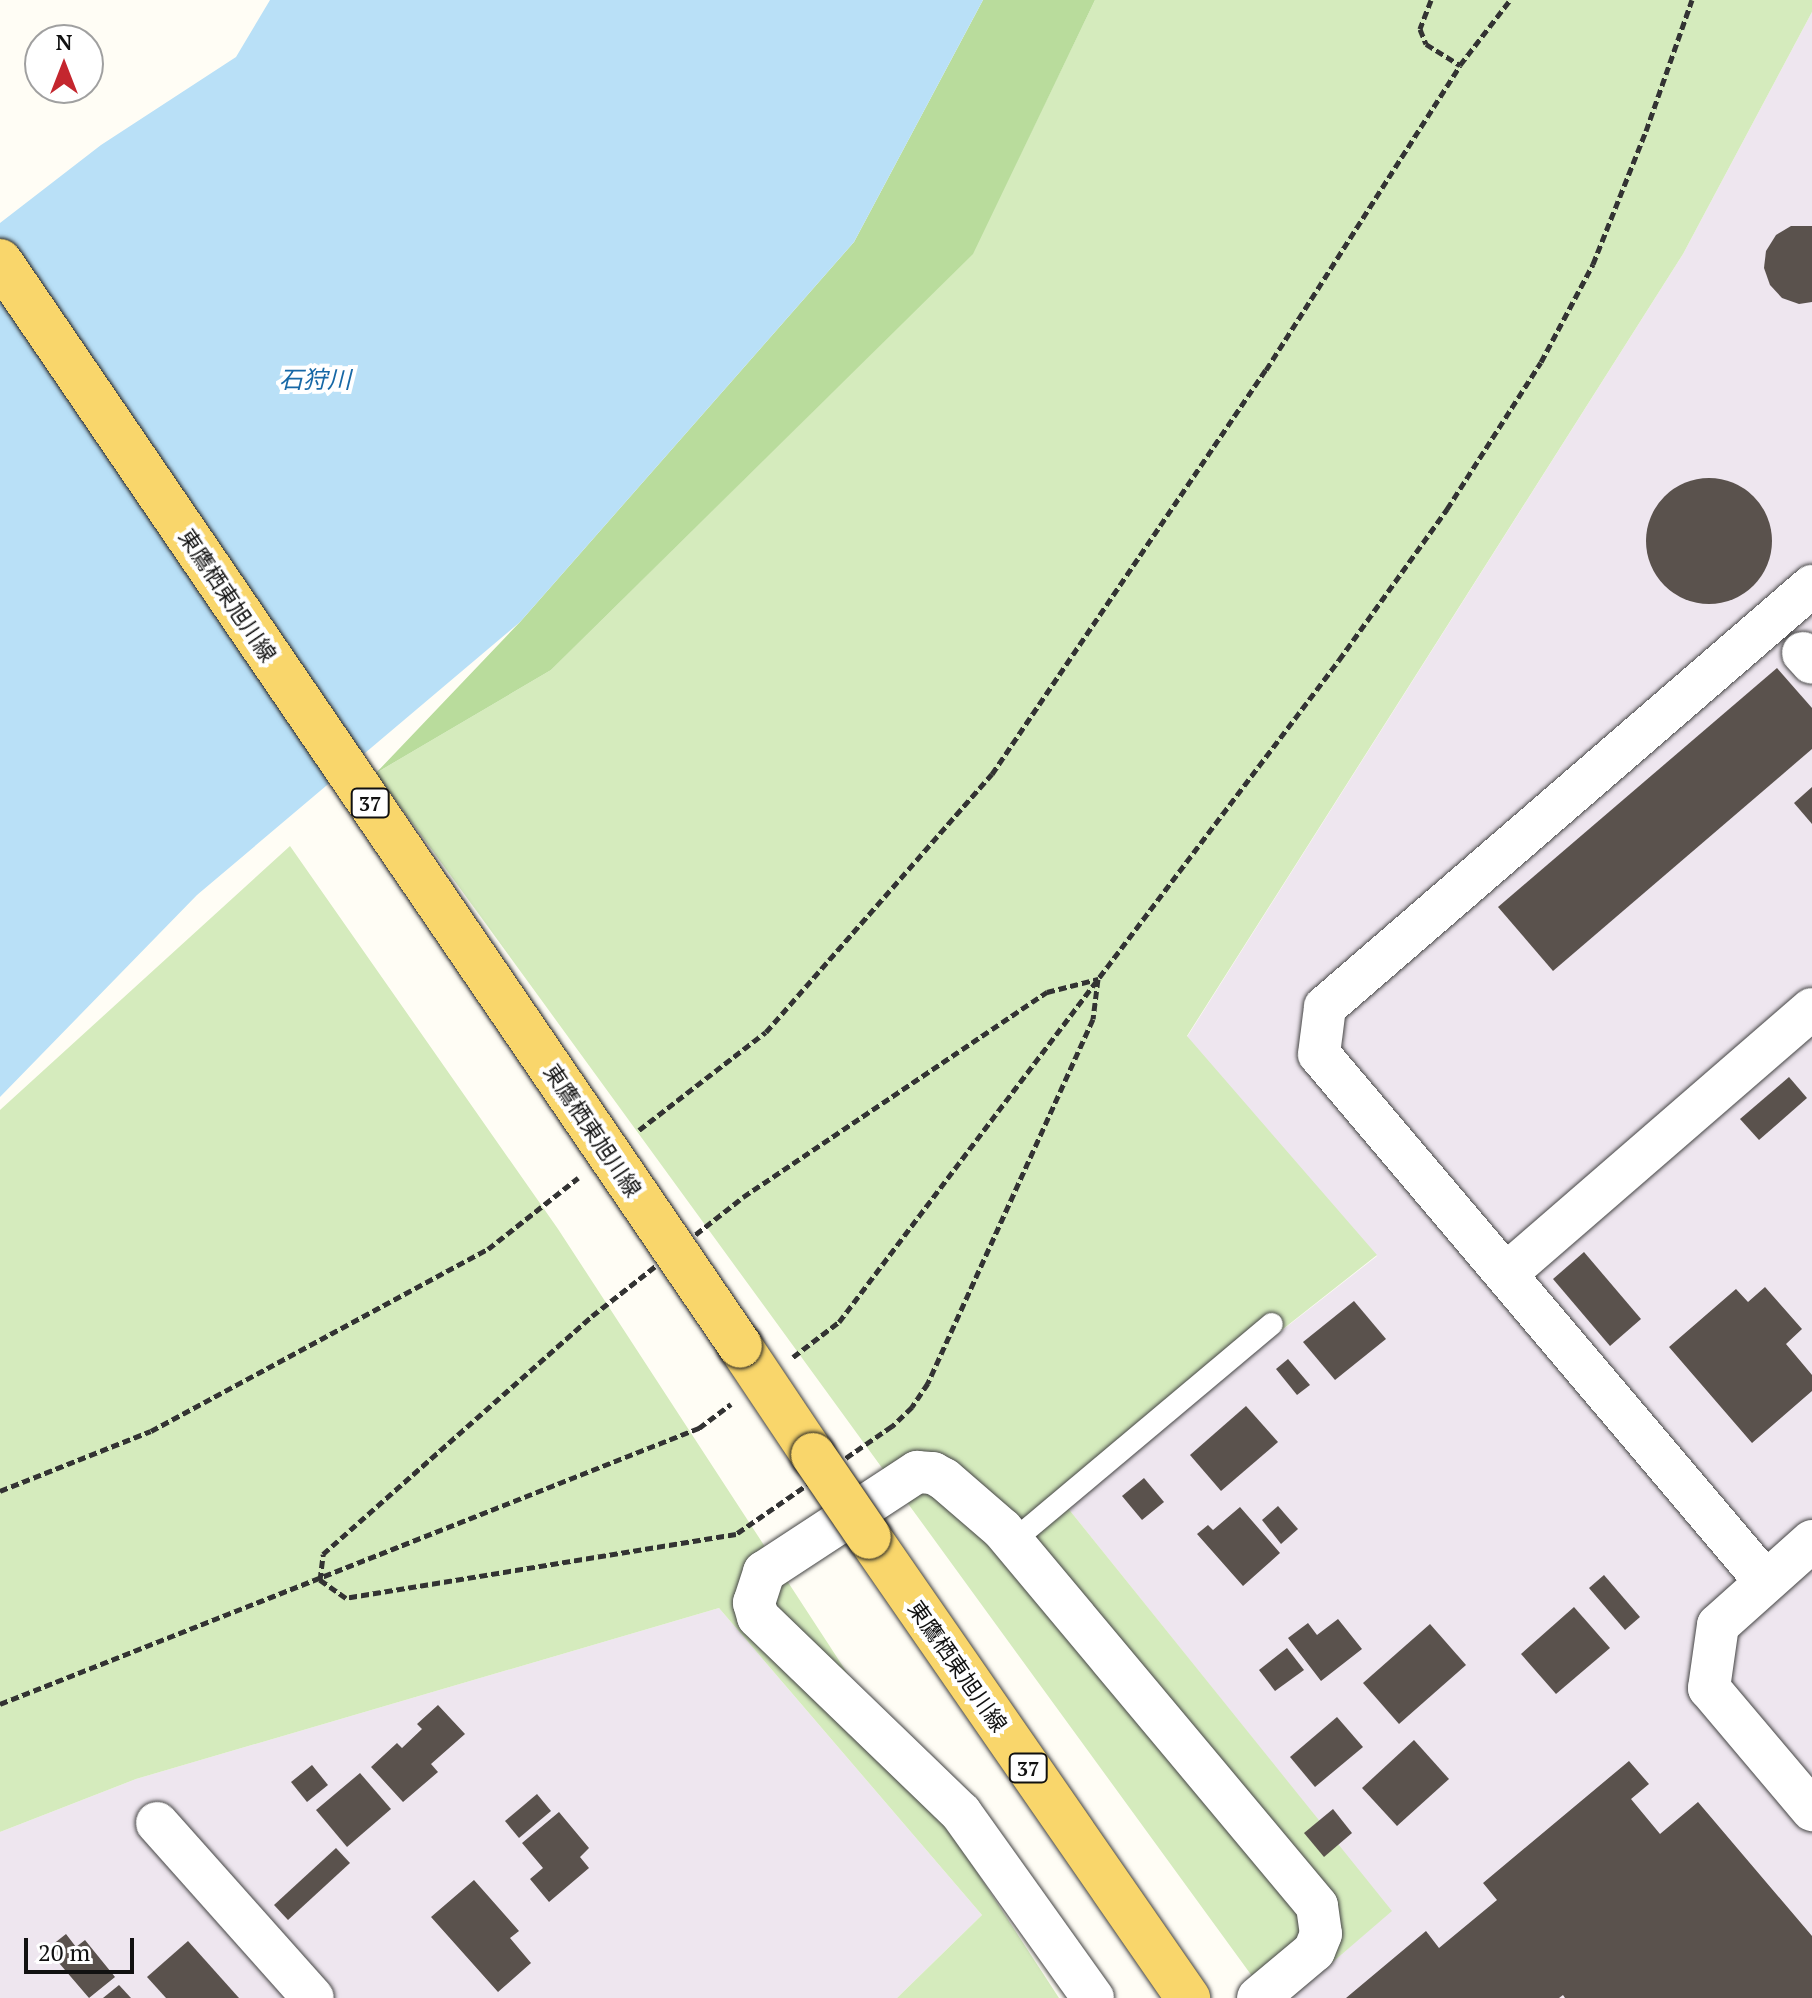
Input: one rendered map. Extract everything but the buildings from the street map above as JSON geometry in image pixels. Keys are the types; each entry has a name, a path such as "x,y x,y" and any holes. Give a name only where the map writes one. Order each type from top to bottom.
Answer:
{"main road":[{"name":"東鷹栖東旭川線","path":"0,261 869,1537 1188,1998"}],"street":[{"path":"1765,1581 1319,1054 1325,1007 1812,586"},
{"path":"1507,1273 1812,1009"},
{"path":"1093,1998 961,1813 758,1617 754,1603 764,1572 917,1472 933,1473 944,1479 1012,1542 1317,1906 1321,1934 1314,1951 1258,1998"},
{"path":"1812,1541 1718,1625 1709,1688 1812,1810"},
{"path":"157,1823 313,1998"}],"lane":[{"path":"1012,1542 1272,1324"}],"path":[{"path":"1431,0 1420,29 1426,44 1460,65"},
{"path":"633,1135 766,1032 992,774 1266,370 1460,65 1510,0"},
{"path":"0,1704 699,1428 751,1363 839,1322 1339,660 1455,497 1541,362 1593,264 1646,131 1692,0"},
{"path":"320,1580 346,1598 736,1534 892,1426 920,1395 1093,1019 1098,979"},
{"path":"0,1491 151,1431 488,1249 584,1173"}],"shaded area":[{"path":"1812,12 1812,1998 1291,1998 1391,1911 1063,1502 1377,1256 1187,1037 1683,254"},
{"path":"719,1608 982,1915 897,1998 0,1998 0,1832 136,1779"}],"green space":[{"path":"983,0 1095,0 973,254 551,670 376,773 520,622 854,242"},
{"path":"1095,0 1812,0 1812,12 1683,254 1187,1036 1377,1255 1063,1502 1392,1911 1291,1998 1268,1998 376,773 551,670 972,254"},
{"path":"290,846 558,1229 1059,1998 897,1998 982,1915 719,1608 136,1779 0,1832 0,1110"}],"water":[{"name":"石狩川","path":"270,0 983,0 854,242 520,622 197,895 0,1097 0,223 101,145 236,57"}]}
